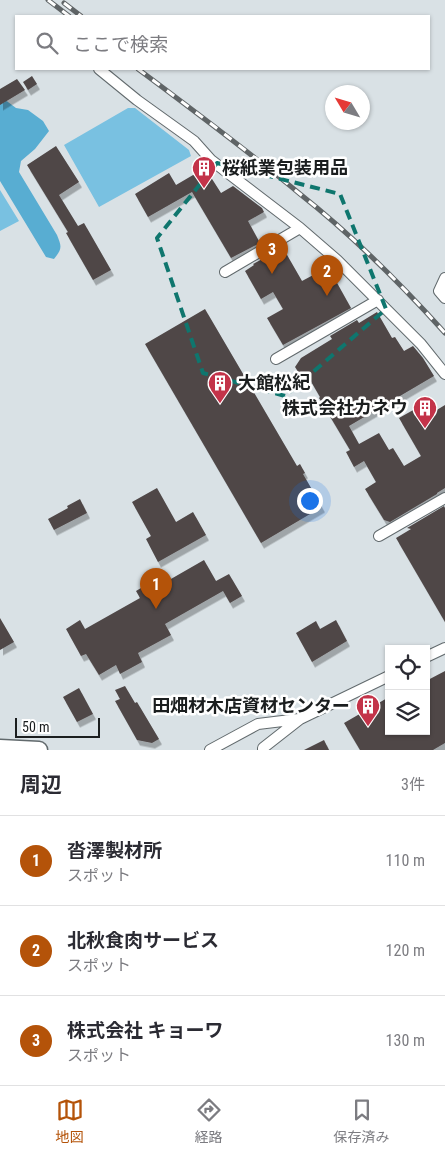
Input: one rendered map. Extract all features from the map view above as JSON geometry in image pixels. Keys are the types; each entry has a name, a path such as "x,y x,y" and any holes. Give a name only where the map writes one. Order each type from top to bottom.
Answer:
{"highway":[{"path":"0,748 39,750"}],"street":[{"path":"100,70 137,100 194,141 211,160 300,228 337,260 421,344 445,374"},
{"path":"225,272 300,228"},
{"path":"445,278 439,291 445,298"},
{"path":"276,359 378,300"},
{"path":"379,536 445,498"},
{"path":"430,655 445,648"},
{"path":"263,750 281,732 300,719 385,678"},
{"path":"210,750 258,724 300,719"}],"highlighted area":[{"path":"217,163 340,194 386,309 285,396 203,373 157,238"}],"shaded area":[{"path":"0,96 16,108 28,110 43,121 49,131 35,149 21,161 19,172 60,242 59,253 54,259 46,257 0,181"},
{"path":"128,108 135,108 189,150 191,156 99,207 64,145"},
{"path":"0,190 19,221 0,231"}],"building":[{"path":"32,76 37,84 28,90 23,82"},
{"path":"17,79 25,90 0,105 0,89"},
{"path":"56,146 79,182 59,195 78,226 84,223 111,270 93,280 66,233 68,232 27,165"},
{"path":"205,168 221,193 233,186 262,208 264,212 248,221 260,243 231,258 192,192 148,217 135,194 169,173 176,185"},
{"path":"283,248 302,281 332,265 336,272 332,274 351,308 283,345 267,318 283,309 273,292 261,299 245,271 253,264"},
{"name":"大館松紀","path":"205,309 297,466 300,464 305,473 303,474 322,507 261,543 145,344"},
{"path":"377,312 392,338 395,337 404,351 413,346 434,376 349,426 359,444 379,433 389,450 393,448 404,466 421,456 399,418 415,409 417,413 421,411 425,417 445,405 445,488 390,522 384,520 365,489 376,482 364,461 354,467 346,452 350,450 309,378 304,381 295,367 301,358 332,339 330,336 357,320 359,323"},
{"path":"157,488 176,522 193,512 206,535 158,562 146,539 151,536 132,502"},
{"path":"80,499 87,513 54,530 48,519"},
{"path":"444,506 445,622 396,538 411,529 407,528"},
{"path":"204,560 216,581 229,574 242,596 230,603 223,591 165,624 171,635 138,653 142,662 120,674 116,665 99,675 86,654 81,656 66,629 80,620 85,629 140,598 136,591 146,585 150,591"},
{"path":"0,618 14,642 0,650"},
{"path":"336,620 347,641 312,662 296,633 316,621 320,629"},
{"name":"田畑材木店資材センター","path":"445,671 445,743 433,750 360,750 344,723 385,699 385,735 430,735 430,679"},
{"path":"125,686 159,739 152,743 137,740 115,701 120,699 115,690"},
{"path":"79,688 93,714 77,722 63,697"},
{"path":"324,740 329,750 304,750"}],"railway":[{"path":"48,0 68,15"},
{"path":"64,3 80,15"},
{"path":"139,70 260,162 338,226 393,278 445,333"}],"place":[{"name":"桜紙業包装用品","path":"204,189"},
{"name":"株式会社 キョーワ","path":"272,274"},
{"name":"北秋食肉サービス","path":"327,296"},
{"name":"大館松紀","path":"220,404"},
{"name":"株式会社カネウ","path":"425,429"},
{"name":"沓澤製材所","path":"156,609"},
{"name":"田畑材木店資材センター","path":"368,727"}]}
